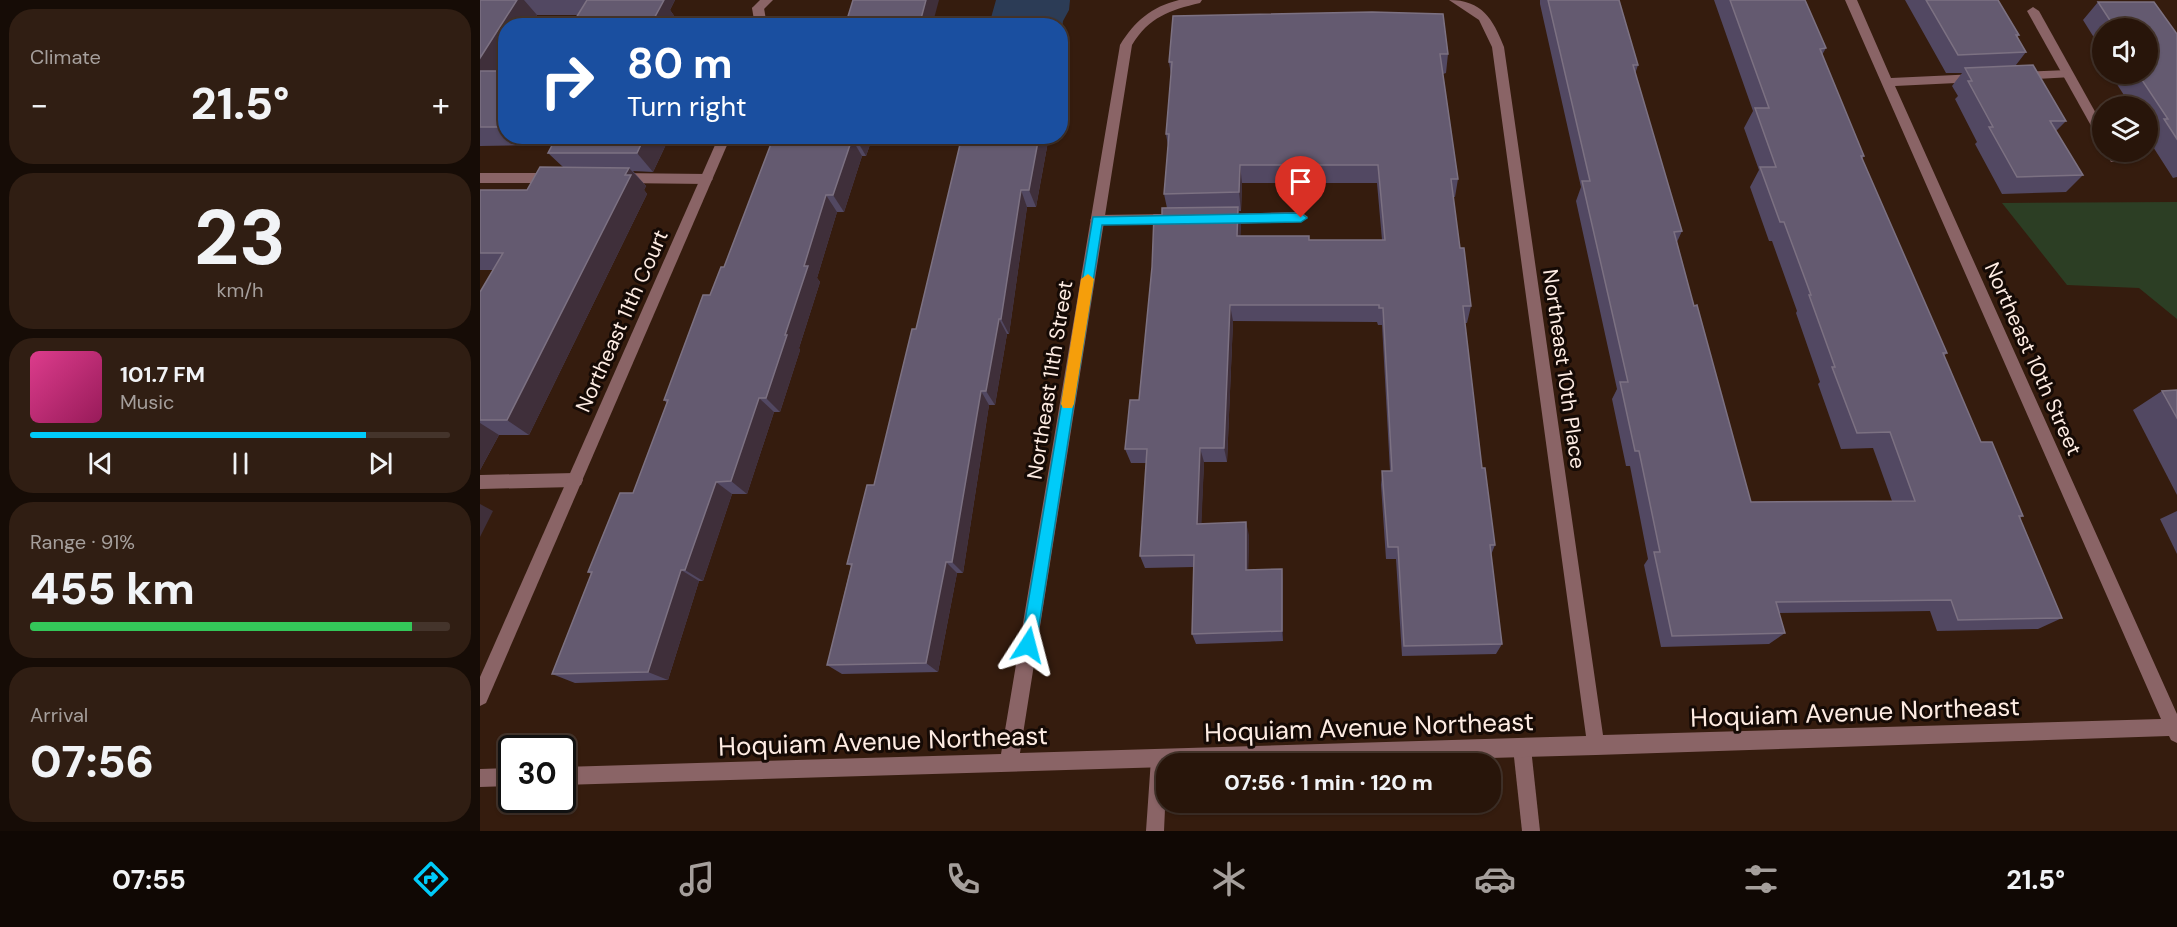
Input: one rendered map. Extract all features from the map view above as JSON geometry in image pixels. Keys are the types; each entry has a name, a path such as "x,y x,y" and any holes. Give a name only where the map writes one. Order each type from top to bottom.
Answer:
{"street":[{"path":"760,18 758,8 767,0"},
{"name":"Northeast 11th Street","path":"1009,763 1126,45 1136,27 1151,13 1170,5 1196,0"},
{"name":"Northeast 10th Place","path":"1455,0 1472,6 1489,22 1498,46 1596,746"},
{"name":"Northeast 10th Street","path":"1851,0 2176,730"},
{"path":"2033,11 2092,117"},
{"path":"2012,77 2068,74"},
{"path":"1887,82 1989,78"},
{"name":"Northeast 11th Court","path":"480,697 721,144"},
{"path":"480,178 563,178"},
{"path":"599,178 706,178"},
{"path":"1205,219 1301,218"},
{"path":"1097,220 1181,219"},
{"path":"480,482 575,480"},
{"name":"Hoquiam Avenue Northeast","path":"1357,753 2176,730"},
{"path":"1522,748 1531,831"},
{"name":"Hoquiam Avenue Northeast","path":"576,776 1156,759"},
{"path":"480,778 498,777"},
{"path":"1155,831 1156,813"}],"green space":[{"path":"2177,202 2177,319 2139,288 2067,285 2002,203"}],"water":[{"path":"996,0 1070,0 1069,10 1065,18 991,18"}],"building":[{"path":"480,0 517,0 506,18 498,18 498,30 480,58"},
{"path":"587,0 664,0 654,18 576,18"},
{"path":"853,0 926,0 921,18 847,18"},
{"path":"1548,0 1619,0 1638,65 1633,65 1682,231 1674,232 1694,306 1697,305 1751,502 1915,501 1890,432 1857,433 1832,367 1835,367 1809,295 1811,295 1784,222 1780,222 1760,167 1776,167 1755,108 1769,108 1730,0 1805,0 1826,48 1820,49 1864,156 1861,156 1947,353 1943,353 1981,442 1992,442 2023,516 2019,516 2062,618 1958,620 1951,600 1776,602 1785,633 1672,636 1654,552 1660,552 1639,451 1635,451 1620,382 1628,382 1582,181 1590,181"},
{"path":"1926,0 1998,0 2019,35 2016,35 2026,52 1958,55"},
{"path":"2098,2 2154,2 2177,34 2177,139 2164,119 2168,119 2158,104 2158,96 2153,96 2145,84 2158,84 2158,18 2108,18"},
{"path":"1372,12 1443,14 1448,54 1440,54 1458,179 1451,179 1460,248 1464,248 1471,306 1463,306 1482,468 1485,468 1495,545 1490,545 1502,644 1404,646 1398,547 1388,547 1382,471 1392,471 1383,308 1379,308 1379,305 1230,305 1224,448 1200,448 1197,524 1246,522 1246,570 1282,569 1282,631 1192,634 1194,555 1140,556 1147,449 1125,449 1130,400 1139,400 1152,267 1154,215 1162,215 1162,208 1238,207 1237,236 1309,236 1309,240 1385,240 1378,165 1240,165 1239,192 1164,194 1169,134 1166,134 1173,16"},
{"path":"2033,65 2066,121 2050,121 2083,175 2017,177 1989,127 1993,127 1968,81 1972,81 1965,68"},
{"path":"480,71 498,71 498,127 480,127"},
{"path":"553,144 641,144 637,153 548,153"},
{"path":"771,144 850,144 833,195 826,195 804,266 808,266 766,398 759,398 731,481 716,482 685,570 681,570 648,672 552,674 592,572 588,572 620,493 633,493 668,400 664,400 703,295 710,295 721,267 724,267"},
{"path":"960,144 1038,144 1029,190 1021,190 1001,319 999,319 986,391 981,391 952,562 946,562 926,663 827,665 852,564 847,564 867,485 874,485 912,329 916,329"},
{"path":"540,167 629,168 625,175 631,175 507,420 480,420 480,292 503,253 480,253 480,190 527,190"},
{"path":"2177,390 2177,418 2162,391"}],"slow traffic":[{"path":"1067,404 1088,279"}],"route":[{"path":"1028,645 1097,220 1301,218"}]}
